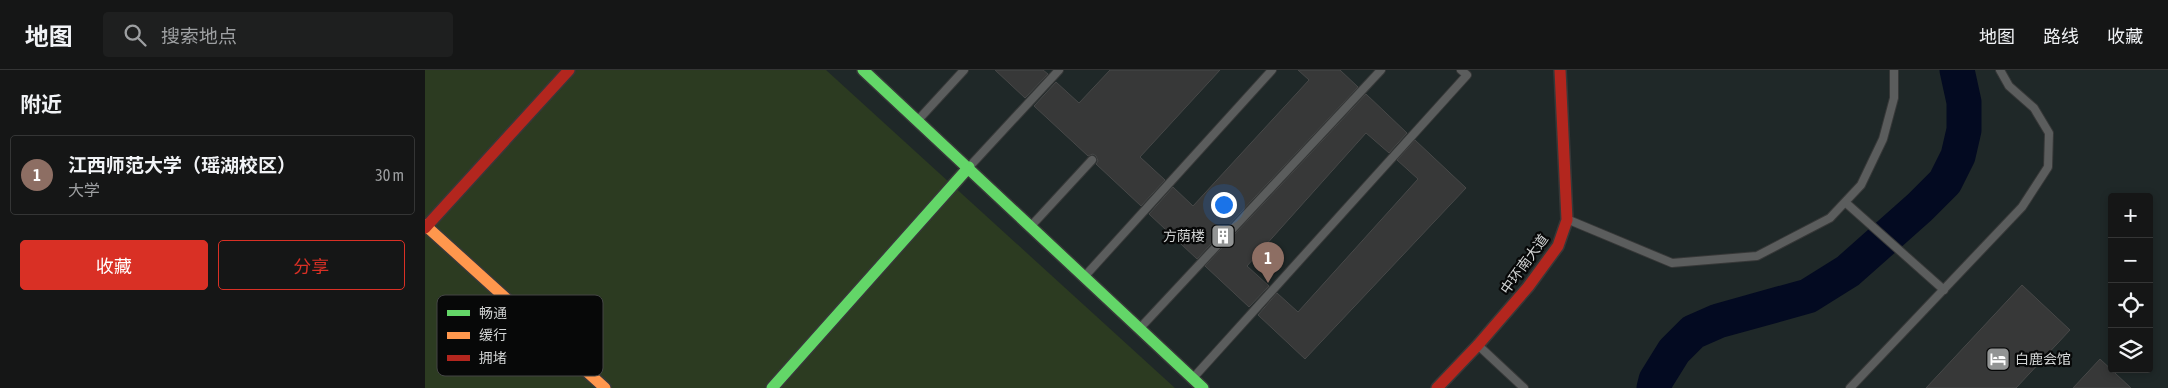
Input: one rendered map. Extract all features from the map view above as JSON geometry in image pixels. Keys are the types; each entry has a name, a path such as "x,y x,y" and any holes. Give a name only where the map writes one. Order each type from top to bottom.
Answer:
{"street":[{"path":"502,295 425,226 569,70"},
{"name":"中环南大道","path":"1437,388 1529,287 1558,246 1567,220 1560,70"},
{"path":"865,71 1203,388"},
{"path":"772,388 969,167"},
{"path":"592,376 605,388"}],"lane":[{"path":"918,120 964,70"},
{"path":"969,167 1059,70"},
{"path":"1085,276 1272,70"},
{"path":"1140,329 1381,70"},
{"path":"1193,378 1467,75 1461,70"},
{"path":"1567,220 1672,263 1757,256 1830,218 1861,185 1883,139 1894,98 1894,70"},
{"path":"1850,388 2023,207 2048,167 2049,132 2034,108 2009,86 2000,70"},
{"path":"1031,226 1092,160"},
{"path":"1845,202 1944,290"},
{"path":"1478,345 1524,388"}],"shaded area":[{"path":"425,70 2168,70 2168,388 425,388"}],"green space":[{"path":"425,70 826,70 1175,388 425,388"}],"building":[{"path":"995,70 1043,70 1048,74 1025,98"},
{"path":"1110,70 1220,70 1140,157 1165,180 1141,206 1096,164 1098,161 1096,156 1093,154 1088,156 1034,106 1056,82 1079,103"},
{"path":"1298,70 1340,70 1358,87 1197,259 1149,214 1173,187 1193,206 1309,80"},
{"path":"1366,94 1407,133 1389,153 1366,133 1247,266 1269,286 1249,307 1205,266"},
{"path":"1415,140 1466,188 1305,359 1258,315 1277,293 1298,312 1418,179 1397,160"},
{"name":"白鹿会馆","path":"2022,285 2070,330 2016,388 1926,388"},
{"name":"白鹿会馆","path":"2100,359 2108,366 2108,373 2115,373 2131,388 2073,388"}],"waterway":[{"path":"1654,388 1656,380 1674,351 1693,332 1718,321 1808,296 1848,271 1920,207 1945,182 1958,156 1964,130 1964,102 1957,70"}],"traffic: fast":[{"path":"863,70 1203,388"},
{"path":"772,388 969,167"}],"traffic: slow":[{"path":"425,225 502,295"},
{"path":"592,376 605,388"}],"traffic: jam":[{"path":"425,228 569,70"},
{"path":"1437,388 1478,345 1528,287 1558,246 1567,220 1560,70"}],"place":[{"name":"方荫楼","path":"1223,236"},
{"name":"江西师范大学（瑶湖校区）","path":"1268,283"},
{"name":"白鹿会馆","path":"1998,359"}]}
